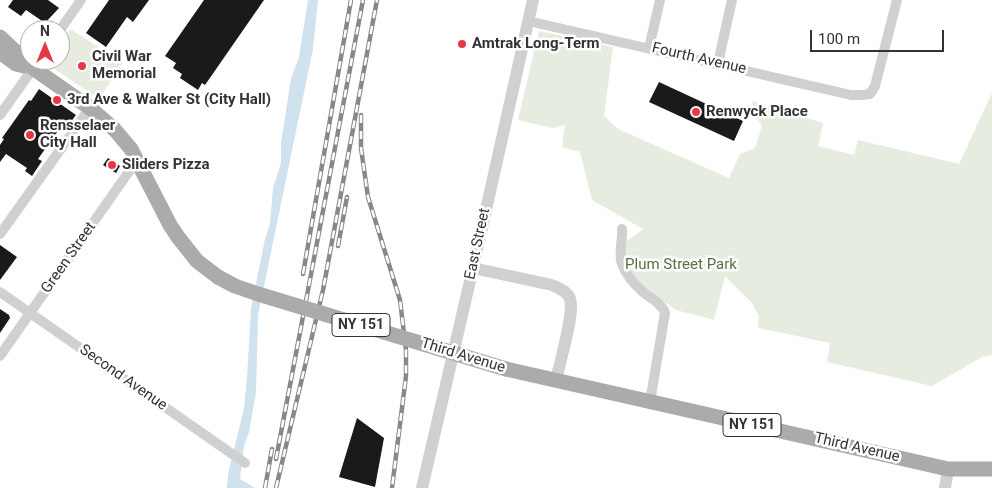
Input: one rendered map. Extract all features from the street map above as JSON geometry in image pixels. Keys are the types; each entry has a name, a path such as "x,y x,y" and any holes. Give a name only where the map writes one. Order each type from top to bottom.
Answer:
{"main road":[{"name":"Third Avenue","path":"0,37 20,52"},
{"name":"Third Avenue","path":"0,52 16,64 20,64"},
{"name":"Third Avenue","path":"43,70 115,130 131,149 170,225 178,236 198,261 218,277 235,286 506,369 948,469 992,469"}],"street":[{"path":"67,20 80,0"},
{"name":"East Street","path":"422,488 533,0"},
{"path":"649,48 660,0"},
{"path":"718,63 732,0"},
{"name":"Fourth Avenue","path":"528,21 851,95 862,95 870,94 873,90 897,0"},
{"path":"0,115 32,70"},
{"path":"0,234 90,108"},
{"name":"Green Street","path":"0,356 137,160"},
{"path":"622,229 621,262 625,272 642,291 663,308 665,313 650,402"},
{"path":"473,268 552,285 568,295 571,304 570,316 556,380"},
{"name":"Second Avenue","path":"0,292 246,463"},
{"path":"945,488 948,469"}],"green space":[{"path":"70,29 123,63 99,99 56,70 70,70"},
{"name":"Plum Street Park","path":"539,31 613,47 604,116 618,129 729,178 740,154 755,148 762,126 755,116 752,101 823,123 818,146 854,155 858,140 959,164 992,93 992,355 982,357 932,386 827,362 830,343 758,328 759,316 751,302 725,276 714,320 676,310 640,284 631,274 624,260 626,242 643,229 592,200 580,152 562,147 565,125 553,128 518,120"}],"water":[{"path":"308,0 318,0 313,49 258,315 256,392 249,432 244,446 240,479 255,488 227,488 228,474 244,408 251,308 265,239 270,224 273,188 281,163 281,143 291,79 299,57"}],"building":[{"path":"13,0 48,0 59,8 48,20 41,20 26,10 21,16 8,7"},
{"path":"109,0 149,0 133,22 127,17 106,47 86,33"},
{"path":"204,0 264,0 205,85 202,83 198,90 180,78 182,74 173,68 176,63 165,56"},
{"name":"Renwyck Place","path":"659,82 743,121 734,141 649,102"},
{"name":"Rensselaer City Hall","path":"39,89 76,115 64,131 60,128 38,159 42,161 32,176 25,171 27,168 6,154 0,162 0,145 4,139 2,138"},
{"name":"Sliders Pizza","path":"108,158 120,166 116,173 103,165"},
{"path":"0,245 17,257 0,280"},
{"path":"0,309 9,315 10,318 0,333"},
{"path":"357,418 384,438 375,487 339,477"}],"railway":[{"path":"303,274 351,0"},
{"path":"276,459 363,0"},
{"path":"276,488 323,290 377,0"},
{"path":"361,115 361,148 368,197 400,300 406,350 406,376 392,488"},
{"path":"338,246 347,197"},
{"path":"265,488 272,449"}],"place":[{"name":"Amtrak Long-Term","path":"462,44"},
{"name":"Civil War Memorial","path":"82,66"},
{"name":"3rd Ave & Walker St (City Hall)","path":"57,100"},
{"name":"Renwyck Place","path":"696,112"},
{"name":"Rensselaer City Hall","path":"30,135"},
{"name":"Sliders Pizza","path":"112,165"}]}
